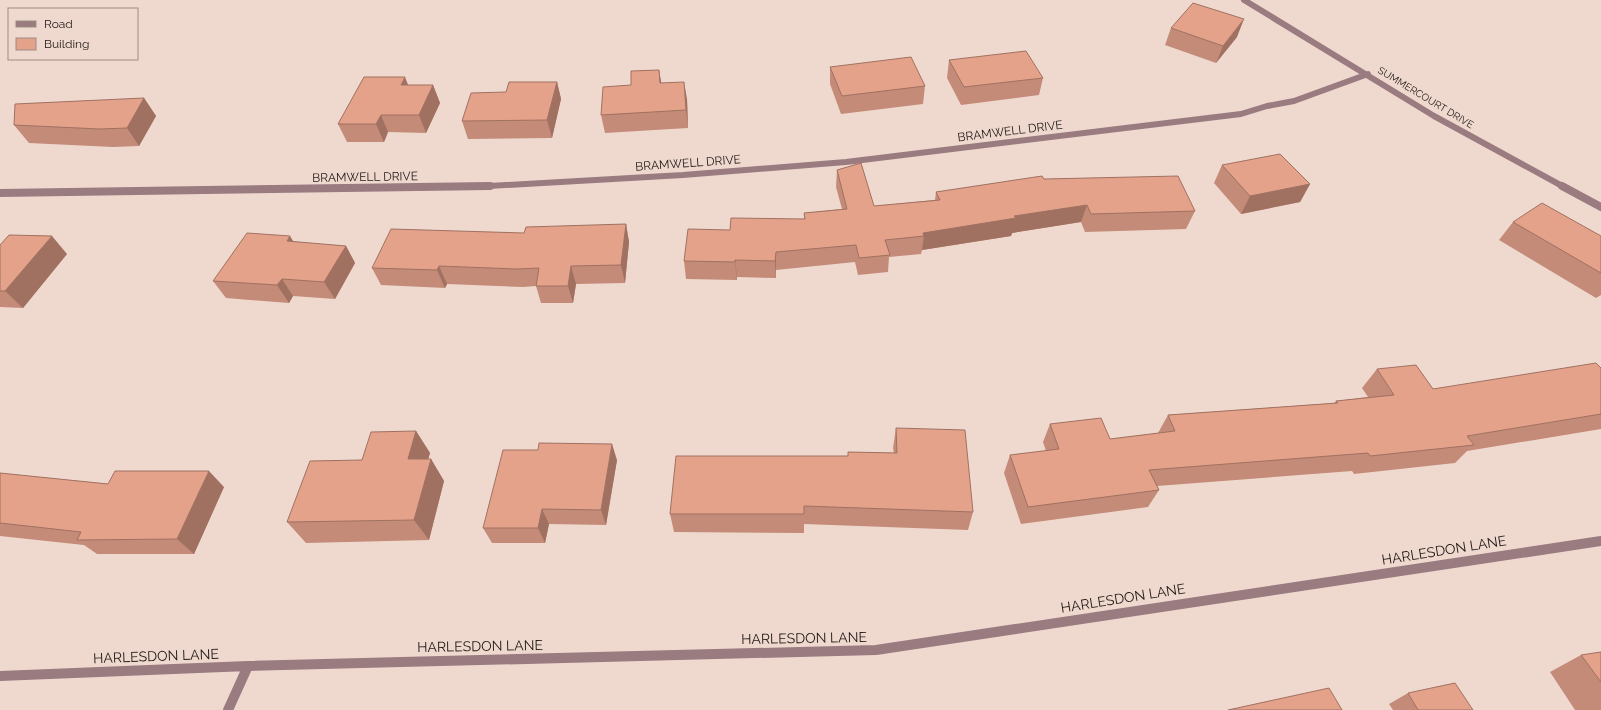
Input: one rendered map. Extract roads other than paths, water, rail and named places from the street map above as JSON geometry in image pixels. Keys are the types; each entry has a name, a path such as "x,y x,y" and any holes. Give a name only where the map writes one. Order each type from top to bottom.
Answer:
{"street":[{"name":"SUMMERCOURT DRIVE","path":"1244,0 1368,74 1434,116 1601,207"},
{"name":"BRAMWELL DRIVE","path":"0,193 517,185 607,180 846,162 1242,114 1267,106 1294,102 1368,74"},
{"name":"HARLESDON LANE","path":"0,676 248,666 876,650 1601,541"},
{"path":"228,710 248,666"}]}
